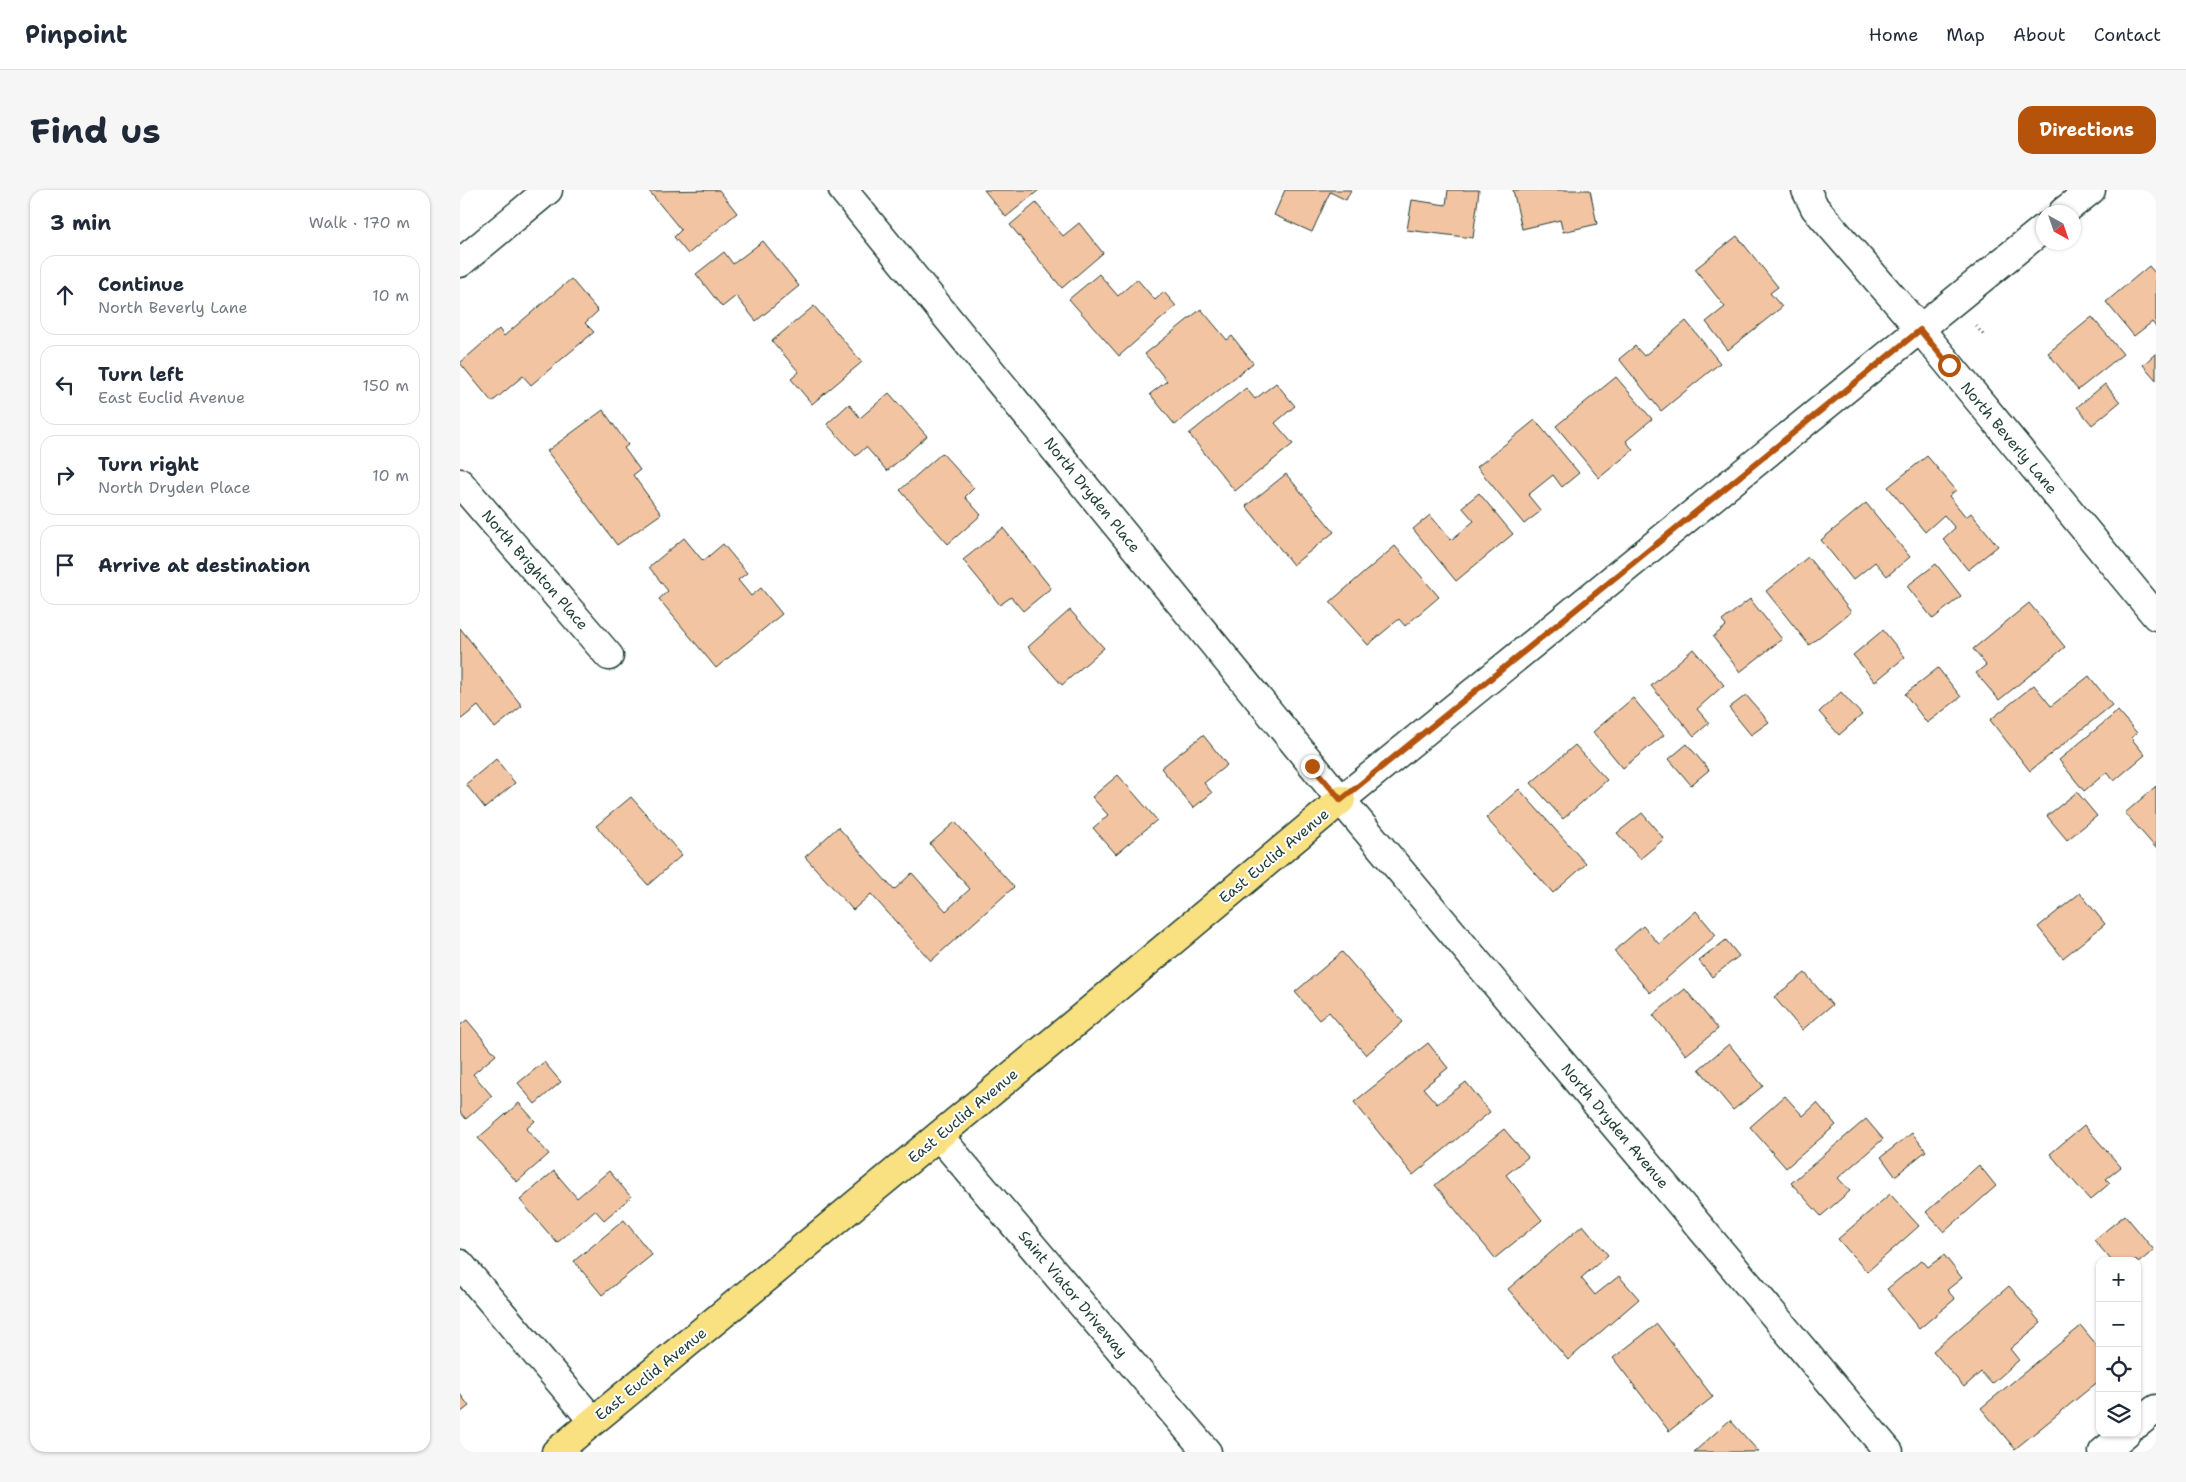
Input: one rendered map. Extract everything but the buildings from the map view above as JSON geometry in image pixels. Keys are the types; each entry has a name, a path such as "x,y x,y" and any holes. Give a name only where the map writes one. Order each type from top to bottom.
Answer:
{"main road":[{"name":"East Euclid Avenue","path":"556,1452 939,1136 1341,800"}],"street":[{"path":"460,263 548,190"},
{"name":"North Dryden Place","path":"842,190 1341,800"},
{"name":"North Beverly Lane","path":"1806,190 1815,208 1920,330 2156,616"},
{"path":"2072,205 2090,190"},
{"name":"East Euclid Avenue","path":"1341,800 2036,235"},
{"name":"North Brighton Place","path":"460,483 609,656"},
{"name":"North Dryden Avenue","path":"1341,800 1889,1452"},
{"name":"Saint Viator Driveway","path":"939,1136 1207,1452"},
{"path":"460,1264 593,1421"},
{"path":"2141,1421 2156,1409"},
{"path":"2103,1452 2121,1437"}],"path":[{"path":"1976,326 1984,336"}],"route":[{"path":"1312,766 1341,800 1920,330 1949,365"}]}
